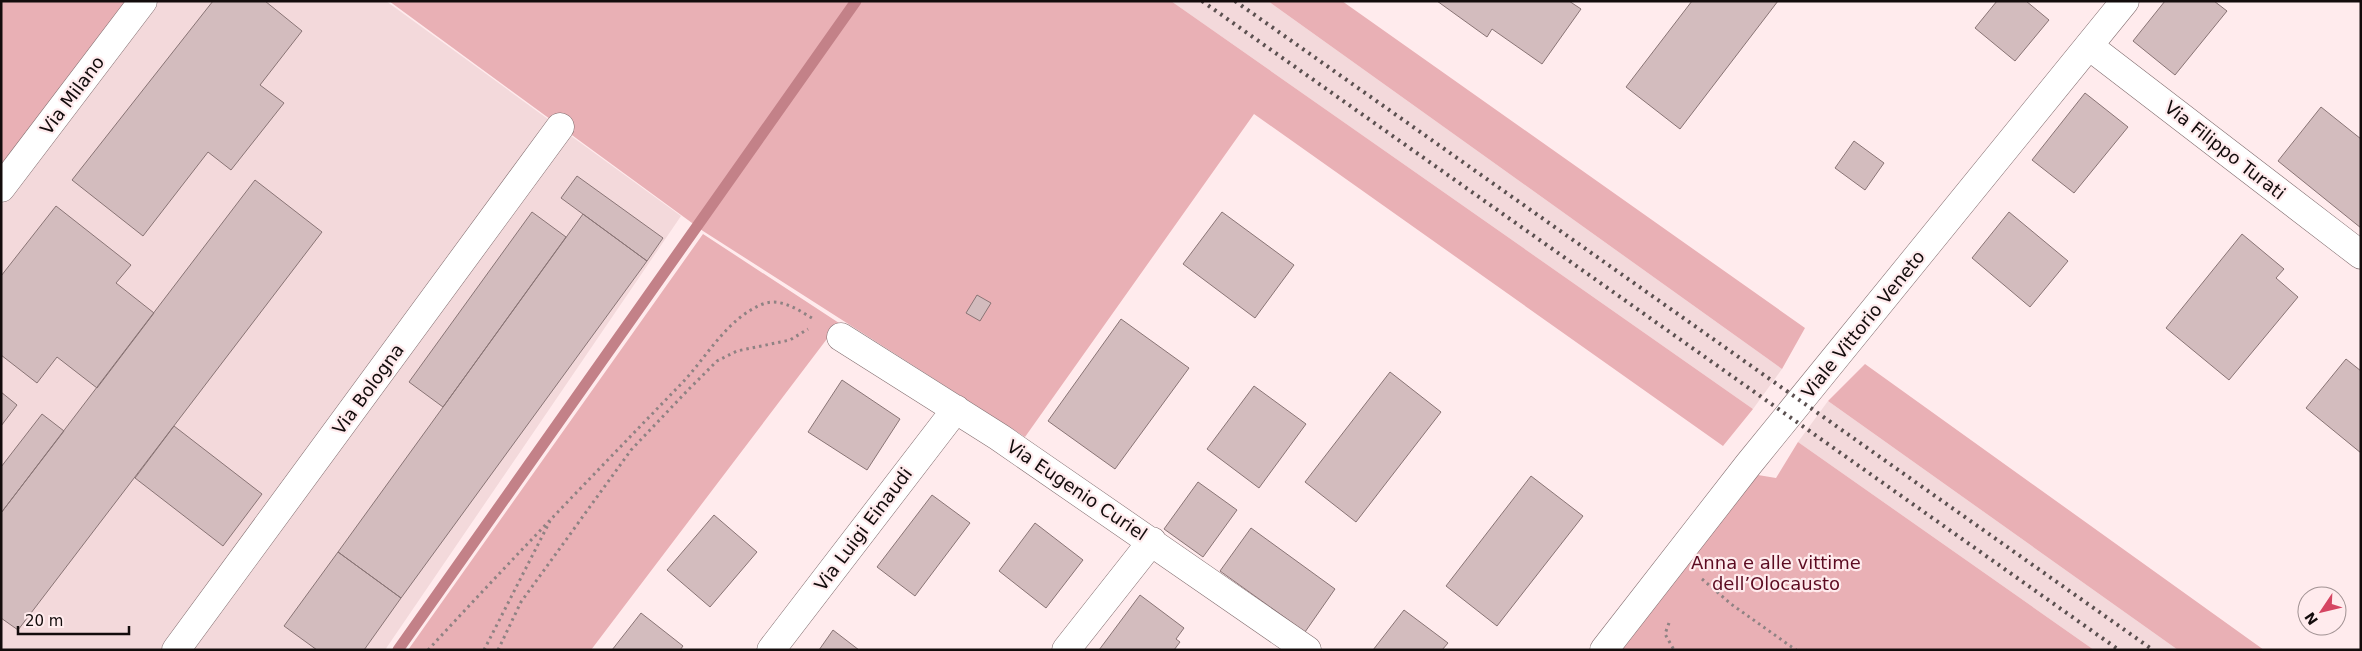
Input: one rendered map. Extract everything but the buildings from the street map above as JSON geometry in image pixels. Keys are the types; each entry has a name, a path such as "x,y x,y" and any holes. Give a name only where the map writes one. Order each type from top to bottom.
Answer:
{"street":[{"name":"Via Milano","path":"1,188 142,1"},
{"name":"Viale Vittorio Veneto","path":"1604,650 1748,465 2125,1"},
{"name":"Via Filippo Turati","path":"2089,46 2361,255"},
{"name":"Via Bologna","path":"176,650 560,127"},
{"name":"Via Eugenio Curiel","path":"841,337 956,408 1152,541 1307,650"},
{"name":"Via Luigi Einaudi","path":"771,650 956,408"},
{"path":"1066,650 1152,541"}],"path":[{"path":"428,650 552,517 698,366 728,328 763,304 782,303 816,321 804,332 790,340 738,352 717,361 687,391 631,450 521,602 498,650"},
{"path":"484,650 552,517"},
{"path":"1702,579 1731,604 1796,650"}],"shaded area":[{"path":"149,1 386,1 681,216 385,650 1,650 1,206"},
{"path":"1171,1 1268,1 1782,369 1753,409"},
{"path":"1828,401 2178,650 2094,650 1798,442"}],"green space":[{"path":"1,1 130,1 1,168"},
{"path":"389,1 1171,1 1753,409 1723,446 1254,114 1025,437 703,231"},
{"path":"1268,1 1342,1 1805,328 1782,369"},
{"path":"703,234 839,323 591,650 408,650"},
{"path":"1865,364 2264,650 2178,650 1828,401"},
{"name":"Anna e alle vittime dell’Olocausto","path":"1798,442 2094,650 1612,650 1758,475 1776,478"}],"waterway":[{"path":"398,650 856,1"}],"railway":[{"path":"1202,1 2119,650"},
{"path":"1235,1 2153,650"}]}
